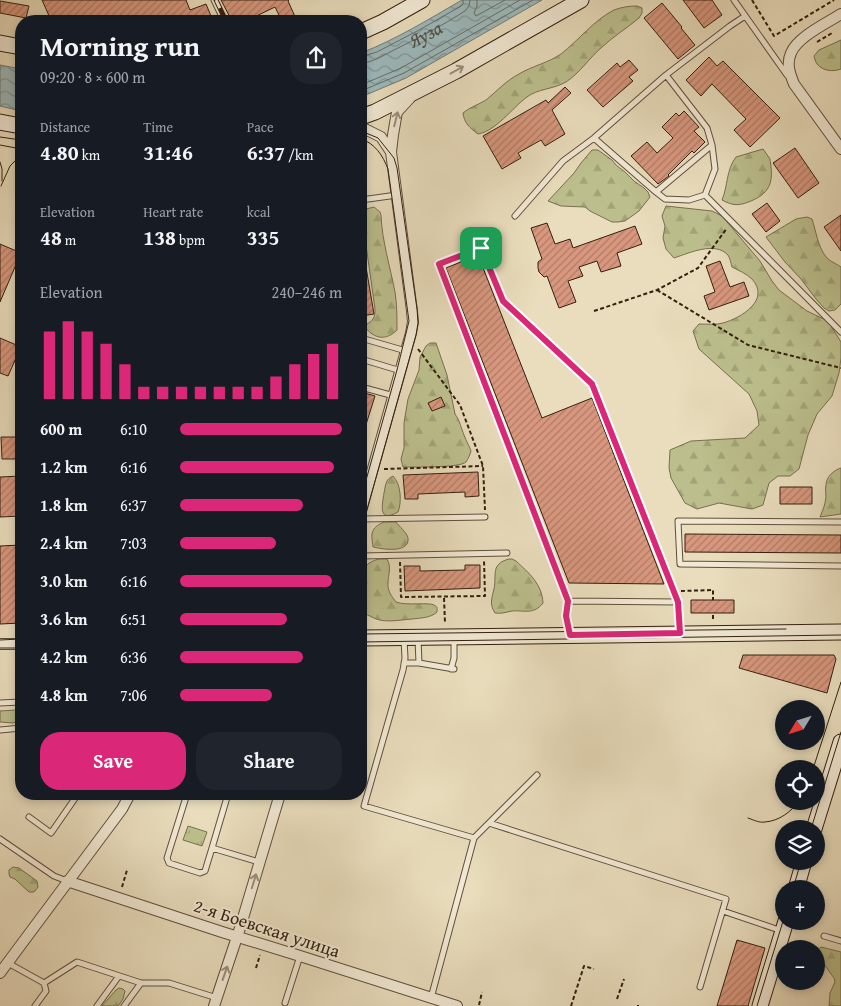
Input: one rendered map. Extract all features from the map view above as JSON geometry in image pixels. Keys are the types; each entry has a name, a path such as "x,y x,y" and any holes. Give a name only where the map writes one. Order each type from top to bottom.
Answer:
{"street":[{"path":"367,29 422,0"},
{"path":"367,115 456,71 581,0"},
{"path":"841,14 798,43 791,52 789,63 794,84 841,149"},
{"path":"0,43 15,46"},
{"path":"367,490 413,322 391,152 397,112 414,93"},
{"path":"0,122 15,125"},
{"path":"367,130 381,137 391,152"},
{"path":"367,638 411,637 449,631 570,635 841,632"},
{"path":"0,644 15,644"},
{"path":"817,820 841,742"},
{"path":"0,973 127,800"},
{"path":"215,1002 278,800"},
{"name":"2-я Боевская улица","path":"67,881 457,1006"},
{"path":"760,1006 783,930"}],"lane":[{"path":"214,0 221,15"},
{"path":"734,0 794,84"},
{"path":"515,216 563,161 594,138 666,75 745,16"},
{"path":"666,75 707,128 712,145 715,169 705,195"},
{"path":"594,138 665,199 689,200 705,195"},
{"path":"656,192 712,145"},
{"path":"367,199 397,195"},
{"path":"705,195 841,332"},
{"path":"570,635 566,616 568,601 439,264 481,248 503,301 592,384 678,602 680,633"},
{"path":"367,340 406,351"},
{"path":"367,361 401,371"},
{"path":"367,389 394,396"},
{"path":"367,519 485,517"},
{"path":"841,522 678,520 680,564 841,566"},
{"path":"367,556 506,552"},
{"path":"568,601 678,602"},
{"path":"404,662 452,669 454,658 449,631"},
{"path":"411,637 419,663"},
{"path":"367,796 401,680 411,637"},
{"path":"0,703 15,702"},
{"path":"0,730 15,729"},
{"path":"431,998 474,838 537,775"},
{"path":"29,818 51,833 74,800"},
{"path":"185,800 167,858 169,863 200,873 204,871 226,800"},
{"path":"366,800 364,806 474,838"},
{"path":"489,823 726,899 700,987"},
{"path":"0,838 54,876 67,881"},
{"path":"212,848 260,862"},
{"path":"723,911 775,924"},
{"path":"824,936 841,941"},
{"path":"285,1003 300,956"},
{"path":"8,962 44,983 46,991 35,1006"},
{"path":"44,983 77,962 141,983 169,983 215,1002"},
{"path":"97,1006 119,976"},
{"path":"124,1006 141,983"}],"path":[{"path":"752,0 774,36 834,0"},
{"path":"816,43 833,32"},
{"path":"594,311 657,290 698,268 732,221"},
{"path":"657,290 748,345 841,368"},
{"path":"418,349 460,405 483,466 485,517"},
{"path":"384,470 483,466"},
{"path":"400,555 401,597 444,597 485,596 484,553"},
{"path":"674,591 713,590 713,600"},
{"path":"444,597 449,631"},
{"path":"713,613 713,619"},
{"path":"122,888 127,870"},
{"path":"256,968 260,955"},
{"path":"571,1006 584,966 594,969"},
{"path":"617,999 624,979"},
{"path":"479,1005 482,992"}],"green space":[{"path":"637,6 642,8 639,18 607,43 566,82 531,94 485,132 478,134 466,122 463,113 486,100 510,79 561,54 607,14 620,8"},
{"path":"841,40 841,69 828,70 819,66 814,56 819,50"},
{"path":"763,149 770,159 771,173 770,183 765,192 743,204 736,205 722,200 730,167 736,157"},
{"path":"592,150 598,150 612,160 648,192 650,197 639,211 625,221 612,222 585,207 561,206 548,201"},
{"path":"666,206 712,211 722,216 760,261 779,290 807,311 828,321 841,342 839,373 832,396 817,414 808,435 799,469 790,476 778,476 769,483 763,505 752,509 719,503 697,509 685,503 671,478 669,468 670,450 691,441 745,438 759,425 757,411 749,394 699,349 693,331 699,324 720,324 738,317 751,307 756,301 758,294 757,287 752,279 732,267 728,255 723,251 709,248 702,249 674,258 666,249 663,238 665,226 662,216"},
{"path":"374,207 380,212 395,292 397,330 393,334 384,337 376,336 367,329 367,324 374,318 375,309 367,252 367,209"},
{"path":"807,217 812,219 824,254 841,267 841,304 835,310 829,311 824,308 766,237 796,219"},
{"path":"430,343 436,343 447,375 455,414 471,451 466,462 462,464 436,467 403,467 401,459 404,448 404,423 408,399 419,370 420,357 426,346"},
{"path":"841,468 841,514 820,517 825,503 827,479 833,472"},
{"path":"393,476 398,484 400,503 398,512 387,516 382,508 383,498 387,481"},
{"path":"384,522 396,522 403,530 408,538 404,546 394,549 373,547 372,532"},
{"path":"387,559 390,568 388,588 396,602 431,604 437,607 437,612 425,617 390,621 380,620 367,615 367,565 374,561"},
{"path":"509,559 516,561 537,585 543,603 540,607 532,611 495,613 493,610 492,601 497,567 503,561"},
{"path":"15,710 15,722 0,722 0,711"},
{"path":"188,826 207,832 202,846 183,840"},
{"path":"13,867 19,868 37,881 38,887 34,892 29,892 15,879 10,877 9,870"},
{"path":"825,948 841,952 841,1006 829,1006 830,993 835,982 825,966"},
{"path":"119,988 125,991 123,999 118,1006 102,1006 116,990"}],"water":[{"name":"Яуза","path":"462,0 542,0 406,78 367,94 367,50"},
{"path":"0,65 15,68 15,110 0,106"}],"building":[{"path":"42,0 186,0 190,10 206,4 211,15 49,15"},
{"path":"221,0 289,0 294,15 279,15 275,7 258,15 229,15"},
{"path":"683,0 712,0 722,15 704,28"},
{"path":"0,1 29,6 27,15 15,16 0,13"},
{"path":"662,3 695,45 678,59 644,18"},
{"path":"709,57 717,66 723,61 780,118 750,147 734,130 746,119 712,84 701,96 686,80"},
{"path":"629,60 638,70 629,77 633,81 603,107 587,90 617,63 620,67"},
{"path":"565,87 571,93 552,110 565,134 545,146 541,140 518,153 521,158 502,169 483,136 546,100 548,103"},
{"path":"684,111 699,127 694,131 705,142 694,153 692,151 669,176 658,184 631,156 647,142 657,153 673,138 662,127 676,113 679,116"},
{"path":"795,148 819,183 798,198 773,163"},
{"path":"767,203 780,221 766,232 752,214"},
{"path":"841,215 841,251 824,227"},
{"path":"547,223 555,244 570,239 573,248 635,226 642,244 617,253 621,266 601,272 597,261 579,267 583,276 568,281 576,302 559,308 547,276 544,277 539,272 538,262 542,259 531,228"},
{"path":"0,244 15,250 15,267 0,302"},
{"path":"478,255 542,418 592,398 664,584 569,583 446,268"},
{"path":"720,261 730,287 744,282 749,296 709,310 704,296 715,292 706,266"},
{"path":"367,273 374,314 367,315"},
{"path":"0,338 15,344 15,360 8,376 0,373"},
{"path":"367,394 375,396 367,421"},
{"path":"441,397 445,406 432,411 428,403"},
{"path":"1,437 15,437 15,459 2,459"},
{"path":"478,472 479,496 465,497 465,492 418,494 418,499 405,499 403,475"},
{"path":"15,476 15,516 0,517 0,477"},
{"path":"780,487 812,487 812,504 780,504"},
{"path":"685,534 841,535 841,553 685,552"},
{"path":"15,545 15,623 0,624 0,546"},
{"path":"465,565 480,565 480,588 405,591 404,566 420,566 420,571 465,570"},
{"path":"691,600 734,600 734,613 691,613"},
{"path":"743,655 834,655 836,659 827,693 739,668"},
{"path":"737,940 765,948 748,1006 717,1006"}],"tram line":[{"path":"367,133 378,138 394,158 397,168 418,323 367,510"},
{"path":"0,137 15,139"},
{"path":"367,142 378,151 388,169 409,321 367,477"},
{"path":"0,145 15,148"},
{"path":"1,186 10,166 15,161"},
{"path":"0,162 2,181"},
{"path":"367,634 786,629"},
{"path":"367,642 841,635"},
{"path":"0,640 15,639"},
{"path":"0,648 15,648"},
{"path":"816,760 841,682"},
{"path":"814,820 841,732"},
{"path":"748,818 761,822 770,821 780,818 791,810"},
{"path":"796,880 798,870"},
{"path":"757,1006 780,930"}],"railway":[{"path":"216,0 223,15"}],"route":[{"path":"481,248 503,301 592,384 678,602 680,633 570,635 566,616 568,601 439,264 481,248"}]}
